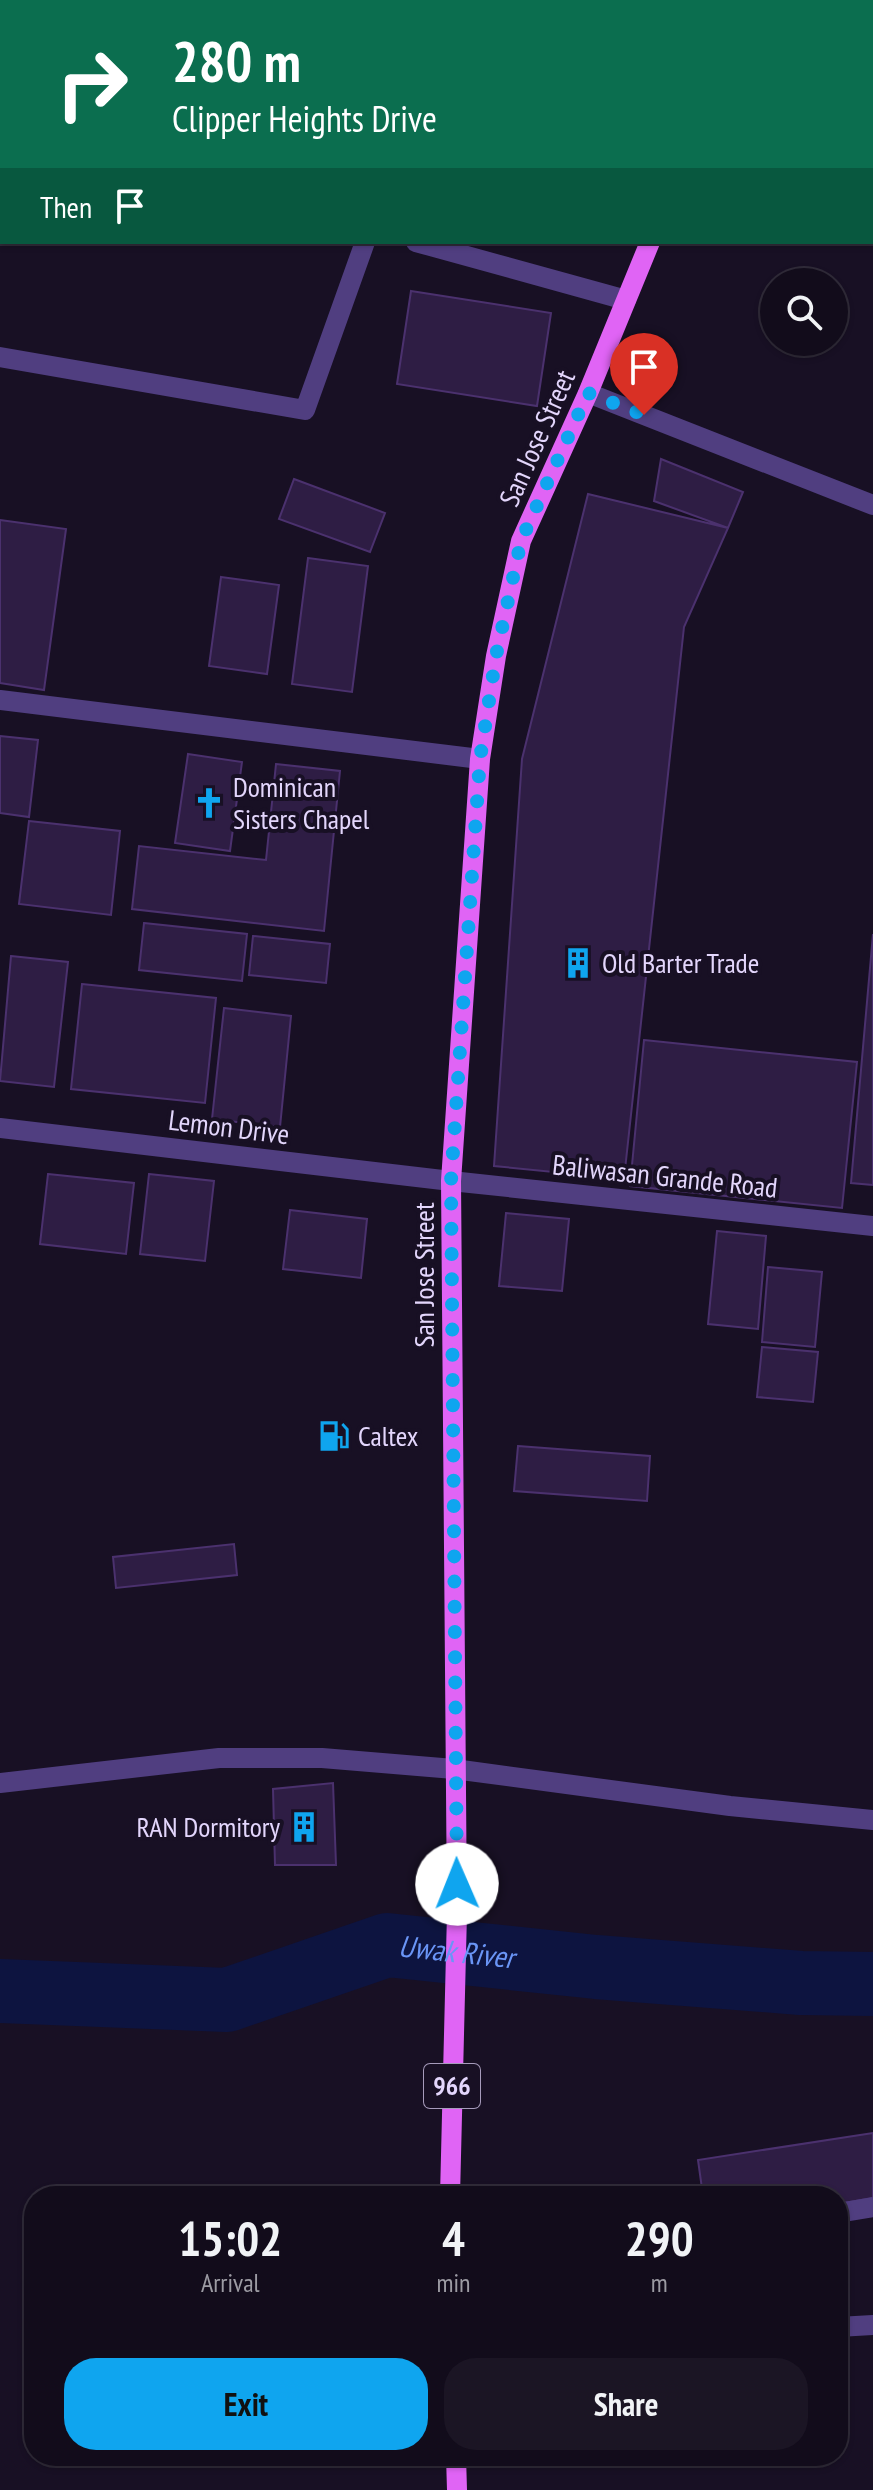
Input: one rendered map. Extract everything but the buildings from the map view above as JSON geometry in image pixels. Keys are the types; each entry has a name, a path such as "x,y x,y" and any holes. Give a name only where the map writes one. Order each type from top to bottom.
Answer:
{"main road":[{"name":"San Jose Street","path":"450,2186 457,1913 451,1181 480,759 496,656 521,541 588,393 649,244"},
{"path":"456,2466 457,2490"}],"street":[{"path":"0,357 305,410 364,244"},
{"path":"423,244 626,300"},
{"path":"588,393 873,505"},
{"path":"0,700 480,759"},
{"name":"Lemon Drive","path":"0,1128 451,1181"},
{"name":"Baliwasan Grande Road","path":"451,1181 873,1226"},
{"path":"0,1783 219,1758 322,1758 454,1769 730,1806 873,1820"},
{"path":"848,2211 873,2207"},
{"path":"848,2326 873,2325"}],"waterway":[{"name":"Uwak River","path":"0,1991 227,2000 387,1945 596,1967 801,1983 873,1984"}],"place":[{"name":"Dominican Sisters Chapel","path":"209,803"},
{"name":"Old Barter Trade","path":"578,963"},
{"name":"Caltex","path":"334,1436"},
{"name":"RAN Dormitory","path":"304,1827"}],"route":[{"path":"457,1884 451,1181 480,759 496,656 521,541 588,393 644,415"}]}
